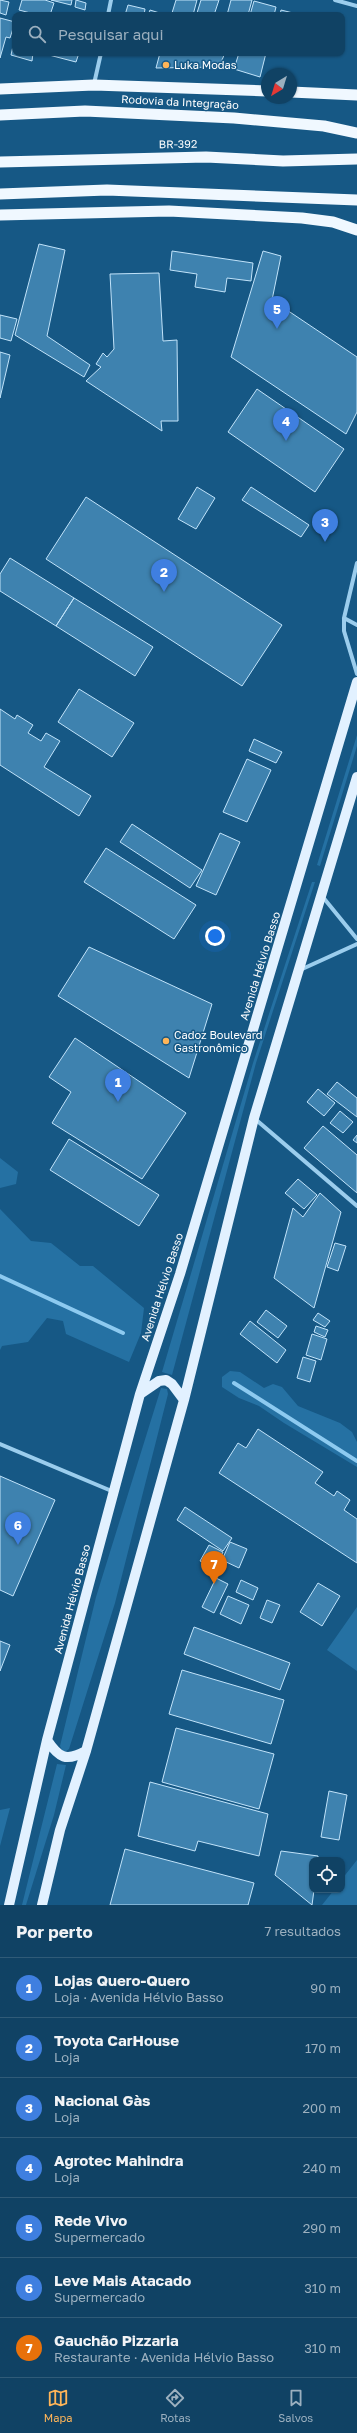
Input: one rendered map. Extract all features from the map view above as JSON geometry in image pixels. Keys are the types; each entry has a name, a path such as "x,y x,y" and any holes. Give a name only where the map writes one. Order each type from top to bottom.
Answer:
{"highway":[{"path":"0,89 94,85 261,91"},
{"path":"297,92 357,95"},
{"name":"Rodovia da Integração","path":"0,115 85,111 234,118 324,126 357,134"},
{"name":"BR-392","path":"0,162 206,157 283,161 357,159"},
{"path":"0,194 107,190 357,200"},
{"path":"0,215 169,211 302,218 334,222 357,230"}],"main road":[{"name":"Avenida Hélvio Basso","path":"9,1905 47,1740 140,1394 182,1267 357,682"},
{"path":"42,1905 65,1812 86,1751 184,1400 254,1118 357,777"},
{"path":"140,1394 159,1381 166,1380 172,1384 184,1400"},
{"path":"47,1740 57,1754 62,1757 77,1756 86,1751"}],"street":[{"path":"109,12 111,0"},
{"path":"335,0 357,6"},
{"path":"94,85 99,56"},
{"path":"357,563 344,618 344,631 357,674"},
{"path":"344,618 357,625"},
{"path":"321,894 357,939"},
{"path":"298,971 357,944"},
{"path":"254,1118 357,1206"},
{"path":"0,1444 114,1492"}],"shaded area":[{"path":"357,735 357,746 320,866 317,865"},
{"path":"312,882 315,882 256,1063 172,1375 162,1372 253,1063"},
{"path":"0,1158 18,1172 16,1184 0,1188"},
{"path":"0,1209 31,1241 51,1243 80,1266 93,1266 144,1308 141,1333 129,1362 66,1334 63,1321 47,1318 28,1342 2,1346 0,1350"},
{"path":"230,1371 240,1372 264,1388 273,1384 282,1387 298,1406 340,1423 352,1432 357,1442 357,1467 284,1423 259,1406 239,1398 222,1387 222,1377"},
{"path":"161,1388 167,1389 168,1394 115,1603 69,1749 65,1752 60,1746 96,1597"},
{"path":"357,1607 357,1671 327,1650"},
{"path":"57,1764 66,1765 54,1815 26,1905 22,1905"},
{"path":"10,1808 0,1846 0,1810"},
{"path":"357,1860 357,1905 322,1905 332,1893 345,1893 345,1875"}],"building":[{"path":"0,0 9,2 6,15 0,13"},
{"path":"22,0 45,0 54,3 51,12 27,12 19,10"},
{"path":"51,0 72,0 71,5"},
{"path":"76,0 86,3 85,10 75,7"},
{"path":"176,0 197,0 194,12 172,12"},
{"path":"201,0 219,0 215,12 197,12"},
{"path":"231,0 252,0 249,12 228,12"},
{"path":"254,1 276,7 275,12 251,12"},
{"path":"128,5 145,9 144,12 126,12"},
{"path":"0,18 12,21 12,32 10,38 6,37 0,58"},
{"path":"14,56 33,56 32,61"},
{"path":"53,56 78,56 76,62"},
{"path":"159,56 224,56 219,67 156,68"},
{"path":"238,56 265,56 261,68 260,77 234,69"},
{"path":"39,244 65,250 47,336 90,365 84,377 15,335"},
{"path":"172,251 253,263 251,281 227,278 225,292 195,287 197,274 170,270"},
{"path":"263,251 281,256 272,300 357,357 357,412 346,434 231,357"},
{"path":"159,273 163,341 177,340 178,421 161,421 162,431 86,381 101,367 96,364 103,353 107,357 114,349 110,274"},
{"path":"0,315 17,319 11,341 0,338"},
{"path":"0,352 10,355 0,398"},
{"path":"257,389 344,449 315,492 228,432"},
{"path":"197,487 215,498 196,529 178,519"},
{"path":"251,487 309,525 301,537 242,500"},
{"path":"86,497 282,625 242,686 46,559"},
{"path":"10,558 74,598 56,626 0,591 0,574"},
{"path":"74,598 153,647 135,676 56,626"},
{"path":"79,689 134,723 112,757 58,722"},
{"path":"0,709 15,719 17,715 33,725 28,733 41,741 46,733 60,741 44,767 91,796 79,816 0,765"},
{"path":"254,739 282,752 276,763 249,751"},
{"path":"247,759 271,770 247,822 223,812"},
{"path":"132,824 202,870 190,888 120,842"},
{"path":"220,833 240,842 216,895 196,886"},
{"path":"106,848 196,905 174,939 84,882"},
{"name":"Cadoz Boulevard Gastronômico","path":"89,947 212,1004 189,1078 58,996"},
{"path":"75,1038 186,1113 142,1179 52,1123 71,1092 49,1077"},
{"path":"337,1082 357,1098 357,1117 327,1094"},
{"path":"318,1089 335,1103 324,1116 307,1102"},
{"path":"340,1111 353,1122 343,1133 330,1123"},
{"path":"323,1126 357,1155 357,1193 304,1148"},
{"path":"357,1135 357,1143 353,1140"},
{"path":"69,1139 159,1195 139,1226 50,1170"},
{"path":"298,1179 317,1195 304,1209 285,1193"},
{"path":"320,1193 341,1212 314,1308 274,1278 293,1208 303,1217"},
{"path":"335,1243 346,1246 338,1271 327,1267"},
{"path":"266,1310 287,1326 278,1338 257,1322"},
{"path":"318,1313 330,1321 325,1327 313,1320"},
{"path":"250,1321 286,1350 277,1363 240,1334"},
{"path":"316,1326 328,1330 325,1337 314,1332"},
{"path":"312,1334 327,1339 321,1360 306,1355"},
{"path":"303,1357 316,1361 310,1382 297,1378"},
{"path":"258,1429 323,1472 315,1483 334,1496 337,1491 350,1500 344,1510 357,1519 357,1563 219,1473 238,1443 246,1448"},
{"path":"0,1476 55,1500 13,1596 0,1590"},
{"path":"185,1507 232,1538 223,1551 177,1520"},
{"path":"230,1542 247,1549 239,1568 222,1560"},
{"path":"209,1545 223,1552 215,1568 200,1561"},
{"path":"216,1578 228,1584 214,1613 202,1607"},
{"path":"241,1580 258,1588 253,1600 236,1592"},
{"path":"318,1583 340,1596 322,1626 300,1612"},
{"path":"228,1596 249,1605 241,1624 220,1614"},
{"path":"267,1600 280,1605 272,1623 260,1618"},
{"path":"194,1627 290,1663 280,1690 184,1654"},
{"path":"0,1641 10,1645 0,1671"},
{"path":"182,1670 284,1700 271,1744 169,1714"},
{"path":"176,1728 274,1754 259,1809 162,1782"},
{"path":"150,1782 268,1814 259,1856 198,1841 195,1851 138,1836"},
{"path":"329,1791 347,1795 339,1840 321,1837"},
{"path":"125,1849 254,1883 248,1905 110,1905"},
{"path":"281,1851 318,1856 309,1857 309,1893 314,1893 312,1905 275,1875"}],"waterway":[{"path":"0,1276 123,1333"},
{"path":"234,1383 357,1461"}],"place":[{"name":"Luka Modas","path":"166,65"},
{"name":"Rede Vivo","path":"277,329"},
{"name":"Agrotec Mahindra","path":"286,441"},
{"name":"Nacional Gàs","path":"325,542"},
{"name":"Toyota CarHouse","path":"164,592"},
{"name":"Cadoz Boulevard Gastronômico","path":"166,1041"},
{"name":"Lojas Quero-Quero","path":"118,1102"},
{"name":"Leve Mais Atacado","path":"18,1545"},
{"name":"Gauchão Pizzaria","path":"214,1584"}]}
